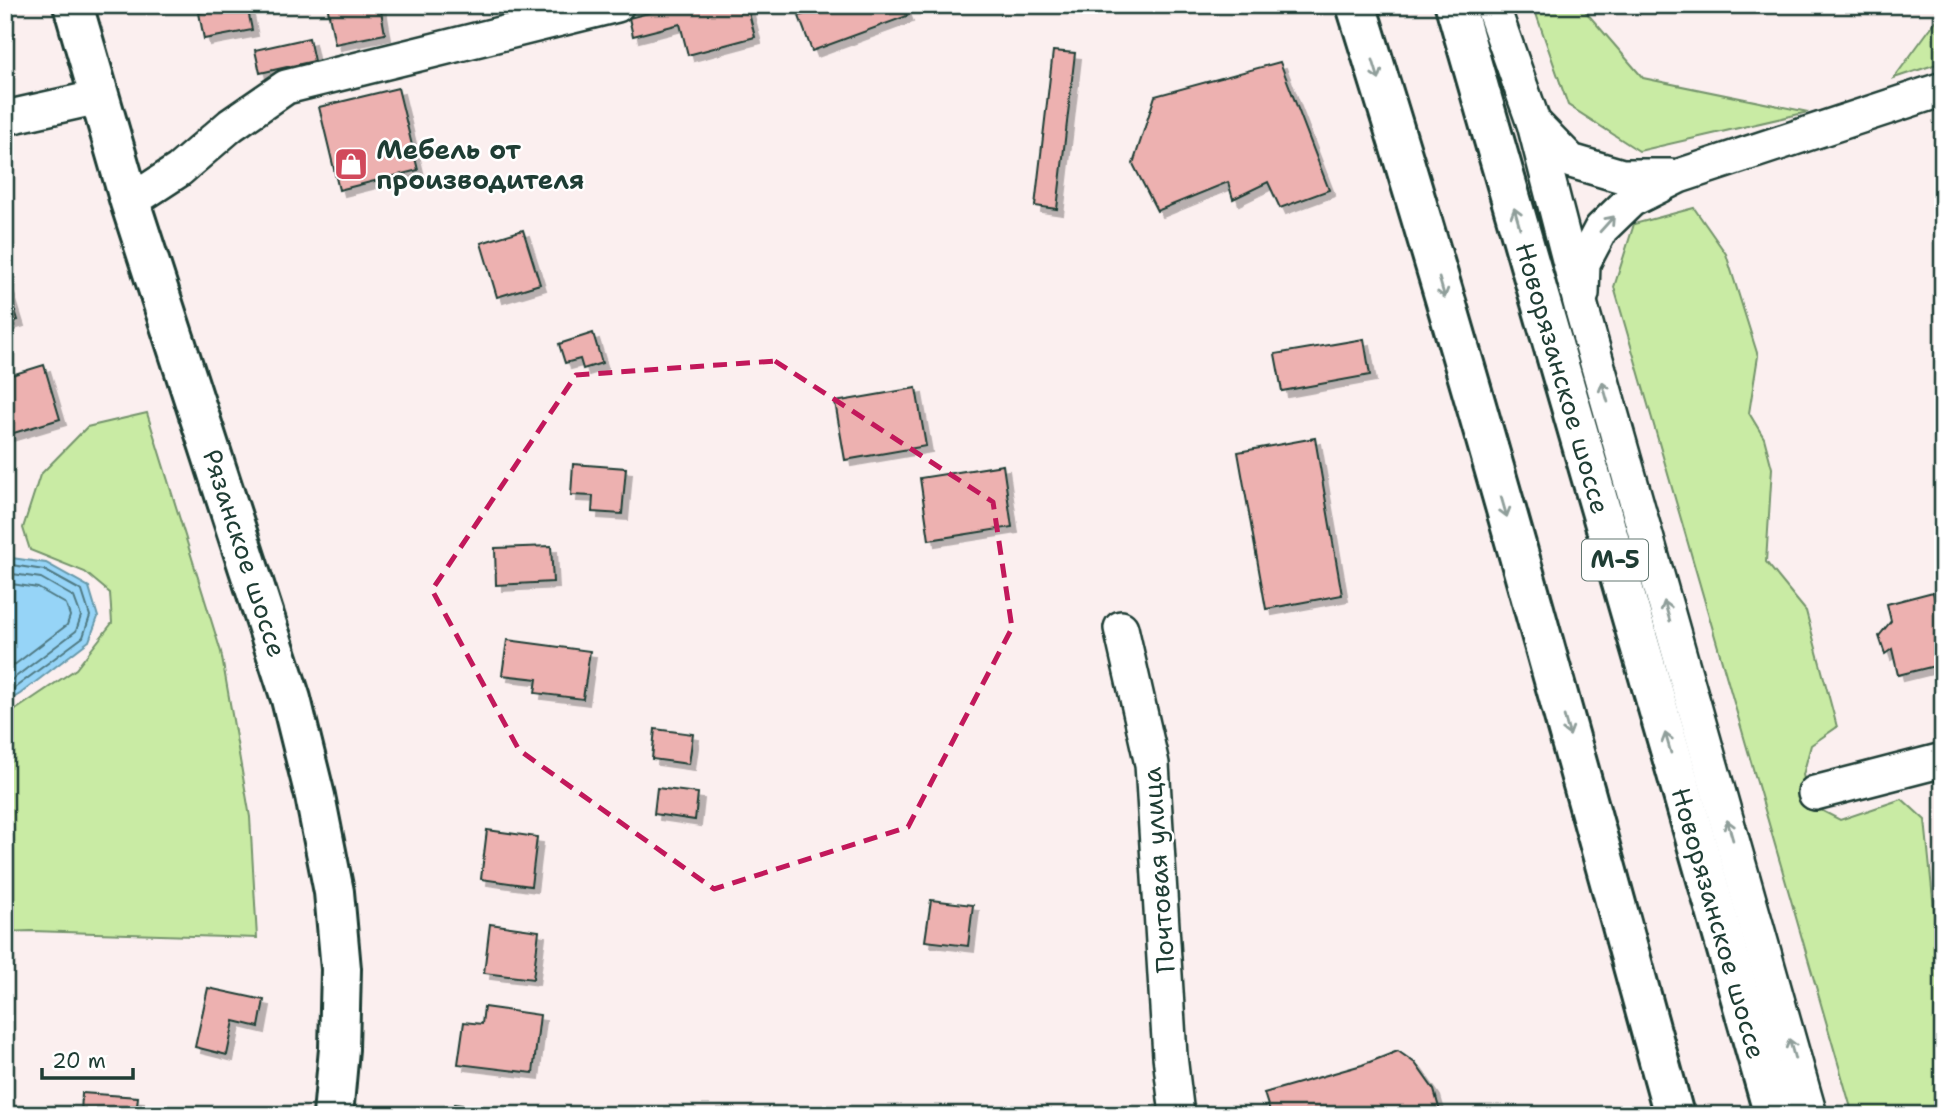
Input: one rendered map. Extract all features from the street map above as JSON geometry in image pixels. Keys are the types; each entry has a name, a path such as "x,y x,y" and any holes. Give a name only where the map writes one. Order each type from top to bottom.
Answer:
{"main road":[{"name":"Рязанское шоссе","path":"73,5 130,202 284,674 315,796 334,892 341,969 339,1049 333,1115"},
{"path":"1356,5 1410,178 1674,1115"},
{"name":"Новорязанское шоссе","path":"1455,5 1773,1115"}],"street":[{"path":"130,202 179,170 232,125 286,87 617,5"},
{"path":"1493,5 1534,124 1582,310 1810,1115"},
{"path":"1582,310 1583,263 1601,229 1631,200 1679,176 1943,89"},
{"path":"5,118 99,97"},
{"path":"1534,124 1571,161 1622,176 1679,176"},
{"name":"Почтовая улица","path":"1121,628 1152,764 1170,1056 1177,1115"},
{"path":"1815,793 1943,760"}],"highlighted area":[{"path":"775,361 993,502 1012,628 908,827 714,889 519,750 432,590 576,375"}],"green space":[{"path":"1533,5 1580,5 1643,78 1808,112 1639,151 1568,105"},
{"path":"1943,11 1943,62 1894,78"},
{"path":"1694,208 1726,254 1758,356 1749,413 1764,438 1772,468 1766,562 1806,611 1837,727 1811,745 1803,775 1811,805 1840,820 1902,799 1925,820 1935,919 1943,931 1943,1115 1853,1115 1614,287 1634,224"},
{"path":"147,413 221,652 250,817 257,938 5,932 5,717 76,669 112,623 110,593 85,572 30,550 23,528 40,475 87,427"}],"water":[{"path":"5,557 46,563 89,587 98,617 89,641 5,703"}],"building":[{"path":"234,5 247,5 252,30 204,39 199,13"},
{"path":"327,5 380,5 385,34 335,44"},
{"path":"679,5 747,5 755,37 688,55 680,24 633,36 629,18"},
{"path":"829,5 903,5 907,16 812,51 799,16"},
{"path":"309,38 314,61 260,73 255,50"},
{"path":"1053,51 1075,53 1057,209 1035,206"},
{"path":"1280,62 1329,190 1280,208 1268,182 1233,199 1228,182 1157,211 1133,164 1155,96"},
{"path":"398,88 418,170 339,190 319,107"},
{"path":"523,230 540,284 497,297 481,243"},
{"path":"8,288 18,320 5,324 5,289"},
{"path":"593,333 602,363 583,369 580,359 565,363 559,344"},
{"path":"1364,339 1370,375 1282,391 1275,354"},
{"path":"44,365 60,419 7,435 5,377"},
{"path":"916,388 926,446 845,460 835,402"},
{"path":"1315,438 1342,595 1266,609 1238,452"},
{"path":"573,464 626,468 622,514 592,512 593,496 571,495"},
{"path":"1003,465 1012,527 929,540 920,478"},
{"path":"551,546 553,582 496,585 495,548"},
{"path":"1933,592 1943,632 1943,664 1898,675 1892,649 1885,654 1879,636 1891,621 1887,604"},
{"path":"507,640 590,651 583,699 535,693 537,679 502,675"},
{"path":"655,729 693,734 689,764 652,759"},
{"path":"657,788 698,793 695,820 654,814"},
{"path":"487,830 537,837 531,886 481,879"},
{"path":"931,900 973,905 968,946 925,941"},
{"path":"490,924 539,931 533,979 484,973"},
{"path":"208,988 264,1000 259,1027 234,1021 227,1055 195,1047"},
{"path":"484,1007 540,1015 533,1073 458,1064 464,1022 482,1024"},
{"path":"1398,1051 1415,1063 1434,1090 1441,1115 1271,1115 1264,1093 1362,1065"},
{"path":"82,1093 138,1097 136,1115 81,1115"},
{"path":"454,1104 528,1114 528,1115 453,1115"}],"place":[{"name":"Мебель от производителя","path":"351,164"}]}
